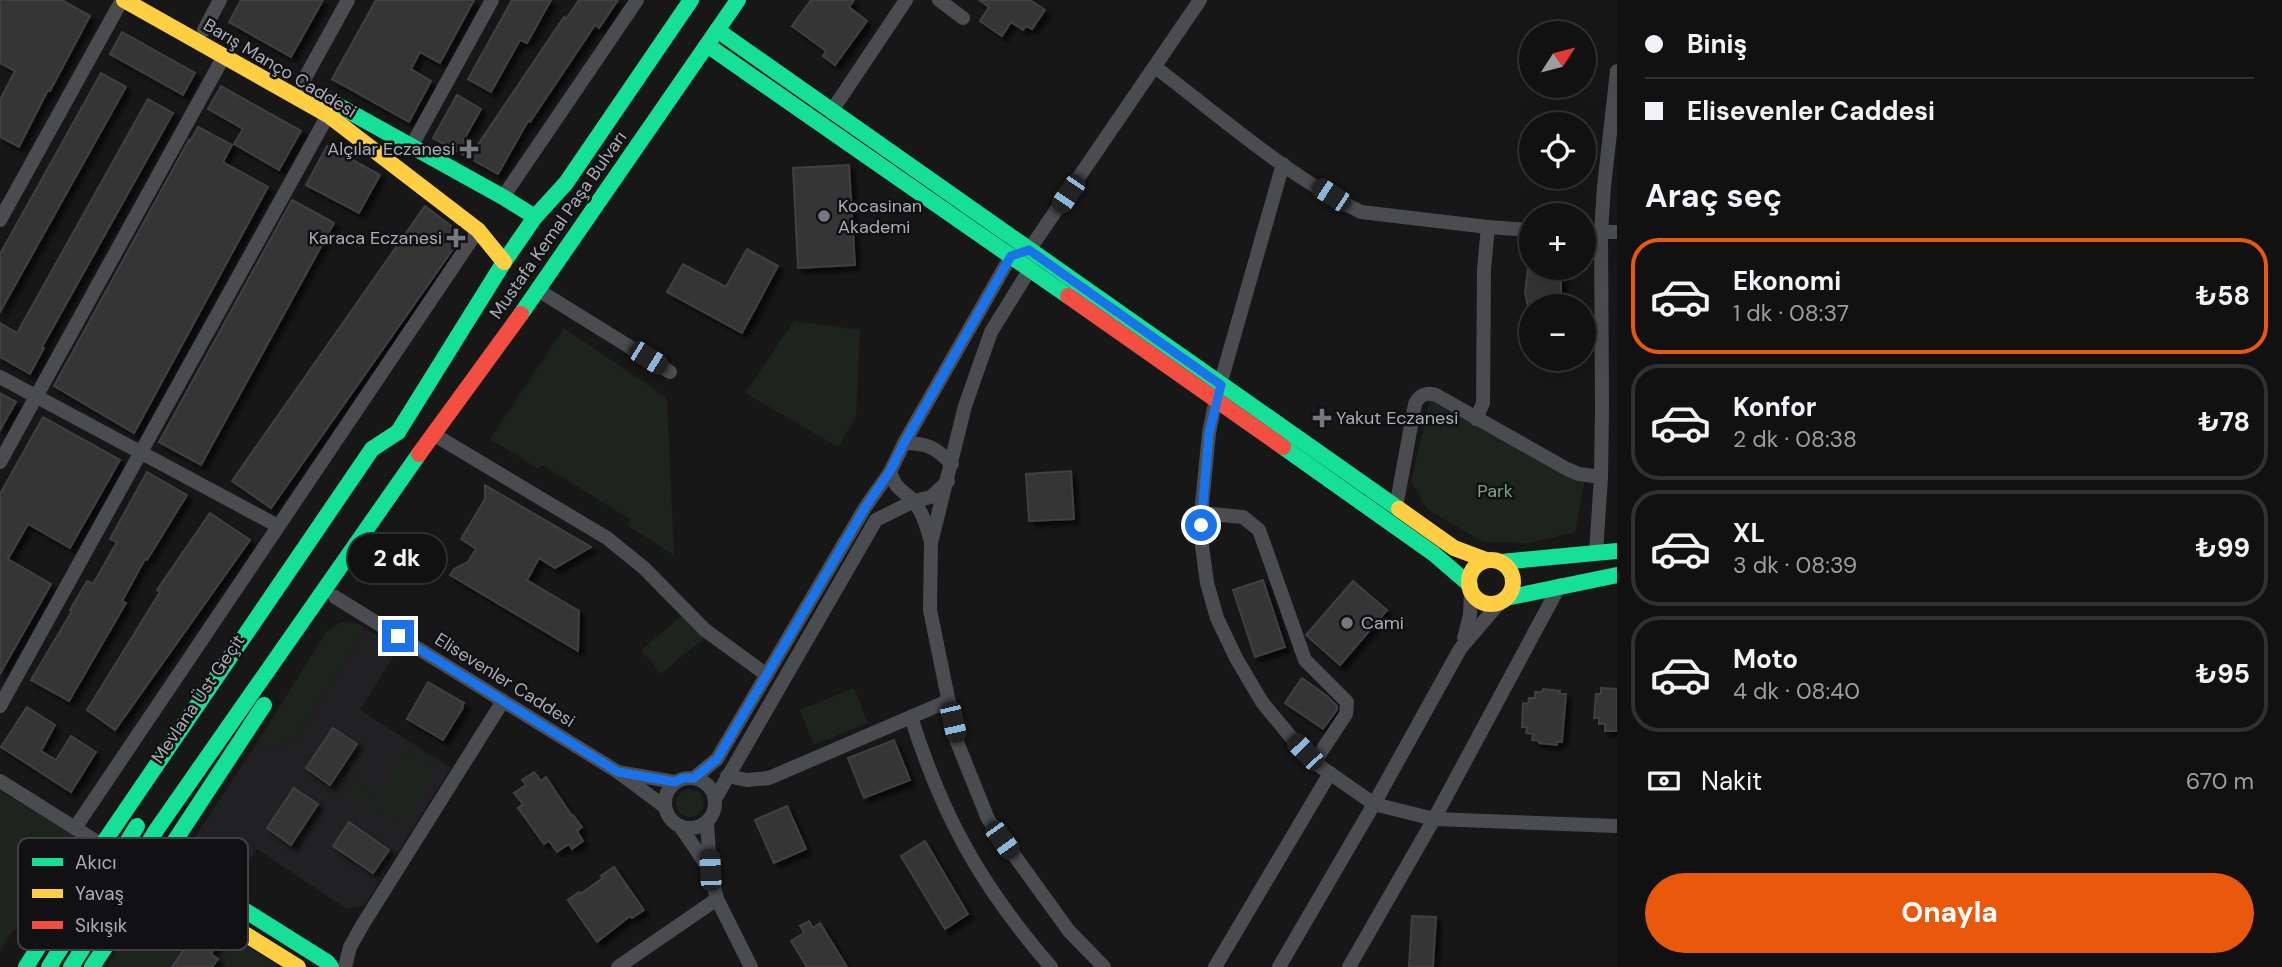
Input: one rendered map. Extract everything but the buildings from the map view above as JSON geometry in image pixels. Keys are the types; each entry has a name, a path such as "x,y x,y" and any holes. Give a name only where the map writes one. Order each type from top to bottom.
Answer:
{"main road":[{"name":"Barış Manço Caddesi","path":"123,0 328,115 478,230 504,262"},
{"name":"Barış Manço Caddesi","path":"150,0 536,218"},
{"name":"Mustafa Kemal Paşa Bulvarı","path":"384,454 504,262 566,183 691,0"},
{"name":"Mustafa Kemal Paşa Bulvarı","path":"151,838 433,434 538,290 738,0"},
{"path":"717,30 1029,250 1219,392 1434,554 1470,587 1480,601 1494,604 1560,585 1617,575"},
{"path":"707,45 1030,270 1396,507 1454,548 1471,556 1507,566 1513,578 1513,585 1504,600"},
{"path":"107,838 372,449 398,432"},
{"name":"Mevlana Üst Geçit","path":"233,681 384,454"},
{"path":"292,663 411,485 419,454"},
{"path":"1470,587 1470,575 1474,568 1494,561 1617,551"},
{"path":"177,838 271,695"},
{"path":"129,838 142,817"},
{"path":"248,912 331,967"},
{"path":"248,936 298,967"},
{"path":"26,967 37,950"},
{"path":"49,967 60,950"},
{"name":"Mustafa Kemal Paşa Bulvarı","path":"71,967 82,950"},
{"path":"92,967 103,950"}],"street":[{"path":"0,220 123,0"},
{"path":"204,30 220,0"},
{"path":"301,85 348,0"},
{"path":"411,147 492,0"},
{"path":"503,197 637,0"},
{"path":"831,112 906,0"},
{"path":"939,0 964,18"},
{"path":"1104,967 1069,931 988,819 957,742 948,701 930,610 931,543 965,406 991,332 1030,270 1029,250 1200,0"},
{"path":"0,462 224,57"},
{"path":"1154,67 1283,164 1361,212 1519,229"},
{"path":"1596,553 1601,477 1601,233 1617,71"},
{"path":"0,706 328,115"},
{"path":"1283,164 1209,433 1202,546 1207,583 1224,636 1262,702 1290,736 1315,761 1374,804 1434,819 1617,826"},
{"path":"1476,419 1483,404 1484,269 1488,228"},
{"path":"75,828 478,230"},
{"path":"1596,233 1617,232"},
{"path":"694,778 717,759 866,506 890,471 1011,256 1029,250"},
{"path":"538,290 670,372"},
{"path":"0,377 278,526"},
{"path":"1396,507 1415,404 1420,397 1429,394 1436,395 1573,472 1601,477"},
{"path":"433,434 603,535 644,568 705,630 767,675"},
{"path":"904,443 920,443 937,450 952,464"},
{"path":"890,471 896,487 914,501 924,517 931,543"},
{"path":"751,967 717,899 710,870 707,822 715,807 715,799 876,520 914,501 931,497 948,481"},
{"path":"1202,513 1243,517 1259,530 1305,660 1347,702 1346,714 1315,761"},
{"path":"1349,967 1434,819 1560,585"},
{"path":"1279,967 1460,649 1470,615 1470,587"},
{"name":"Elisevenler Caddesi","path":"335,597 618,772 665,807"},
{"path":"1460,649 1504,600"},
{"path":"345,967 350,947 363,924 503,701"},
{"path":"727,776 747,780 769,778 948,701"},
{"path":"911,717 935,786 964,847 1009,917 1051,967"},
{"path":"618,772 675,782"},
{"path":"1215,967 1330,773"},
{"path":"710,870 680,826 670,819 665,807 665,795 675,782 683,778 694,778 707,784 715,799"},
{"path":"0,780 91,838"},
{"path":"680,826 692,828 707,822"},
{"path":"618,967 717,899"}],"shaded area":[{"path":"366,629 398,649 360,710 451,768 364,906 347,909 257,849 248,862 248,838 194,838 258,741 268,748 295,741"}],"green space":[{"path":"794,321 860,330 856,417 838,447 745,393"},
{"path":"564,328 667,398 674,555 627,525 630,519 542,465 539,469 490,439"},
{"name":"Park","path":"1430,400 1585,480 1575,532 1529,543 1483,542 1427,509 1411,481"},
{"path":"684,614 704,638 661,674 641,650"},
{"path":"342,622 359,624 366,629 295,741 268,748 258,741 327,631"},
{"path":"854,688 868,723 814,745 800,710"},
{"path":"404,751 435,770 401,825 371,806"},
{"path":"356,779 363,783 370,801 342,801"},
{"path":"690,789 700,793 704,803 700,813 690,817 680,813 676,803 680,793"},
{"path":"0,791 80,838 18,838 18,925 0,950"},
{"path":"248,946 280,967 106,967 117,950 248,950"}],"traffic: fast":[{"path":"398,432 504,262 535,217 566,183 691,0"},
{"path":"521,314 738,0"},
{"path":"717,30 1399,509"},
{"path":"707,45 1068,296"},
{"path":"321,96 535,217"},
{"path":"107,838 372,449 398,432"},
{"path":"1283,447 1434,554 1470,585"},
{"path":"151,838 419,454"},
{"path":"1501,562 1617,551"},
{"path":"1506,598 1617,575"},
{"path":"177,838 264,705"},
{"path":"130,838 137,826"},
{"path":"248,912 331,967"},
{"path":"26,967 37,950"},
{"path":"49,967 60,950"},
{"path":"71,967 82,950"},
{"path":"92,967 103,950"}],"traffic: slow":[{"path":"124,0 328,115 478,230 504,262"},
{"path":"1399,509 1454,548 1486,560"},
{"path":"1491,560 1506,567 1513,582 1506,597 1491,604 1476,597 1469,582 1476,567 1491,560"},
{"path":"248,936 298,967"}],"traffic: jam":[{"path":"1068,296 1283,447"},
{"path":"419,454 521,314"}],"place":[{"name":"Alçılar Eczanesi","path":"469,149"},
{"name":"Kocasinan Akademi","path":"824,216"},
{"name":"Karaca Eczanesi","path":"456,238"},
{"name":"Yakut Eczanesi","path":"1322,418"},
{"name":"Cami","path":"1347,623"}],"route":[{"path":"398,636 618,772 675,782 683,778 694,778 717,759 866,506 890,471 1011,256 1029,250 1221,385 1211,417 1201,525"}]}
